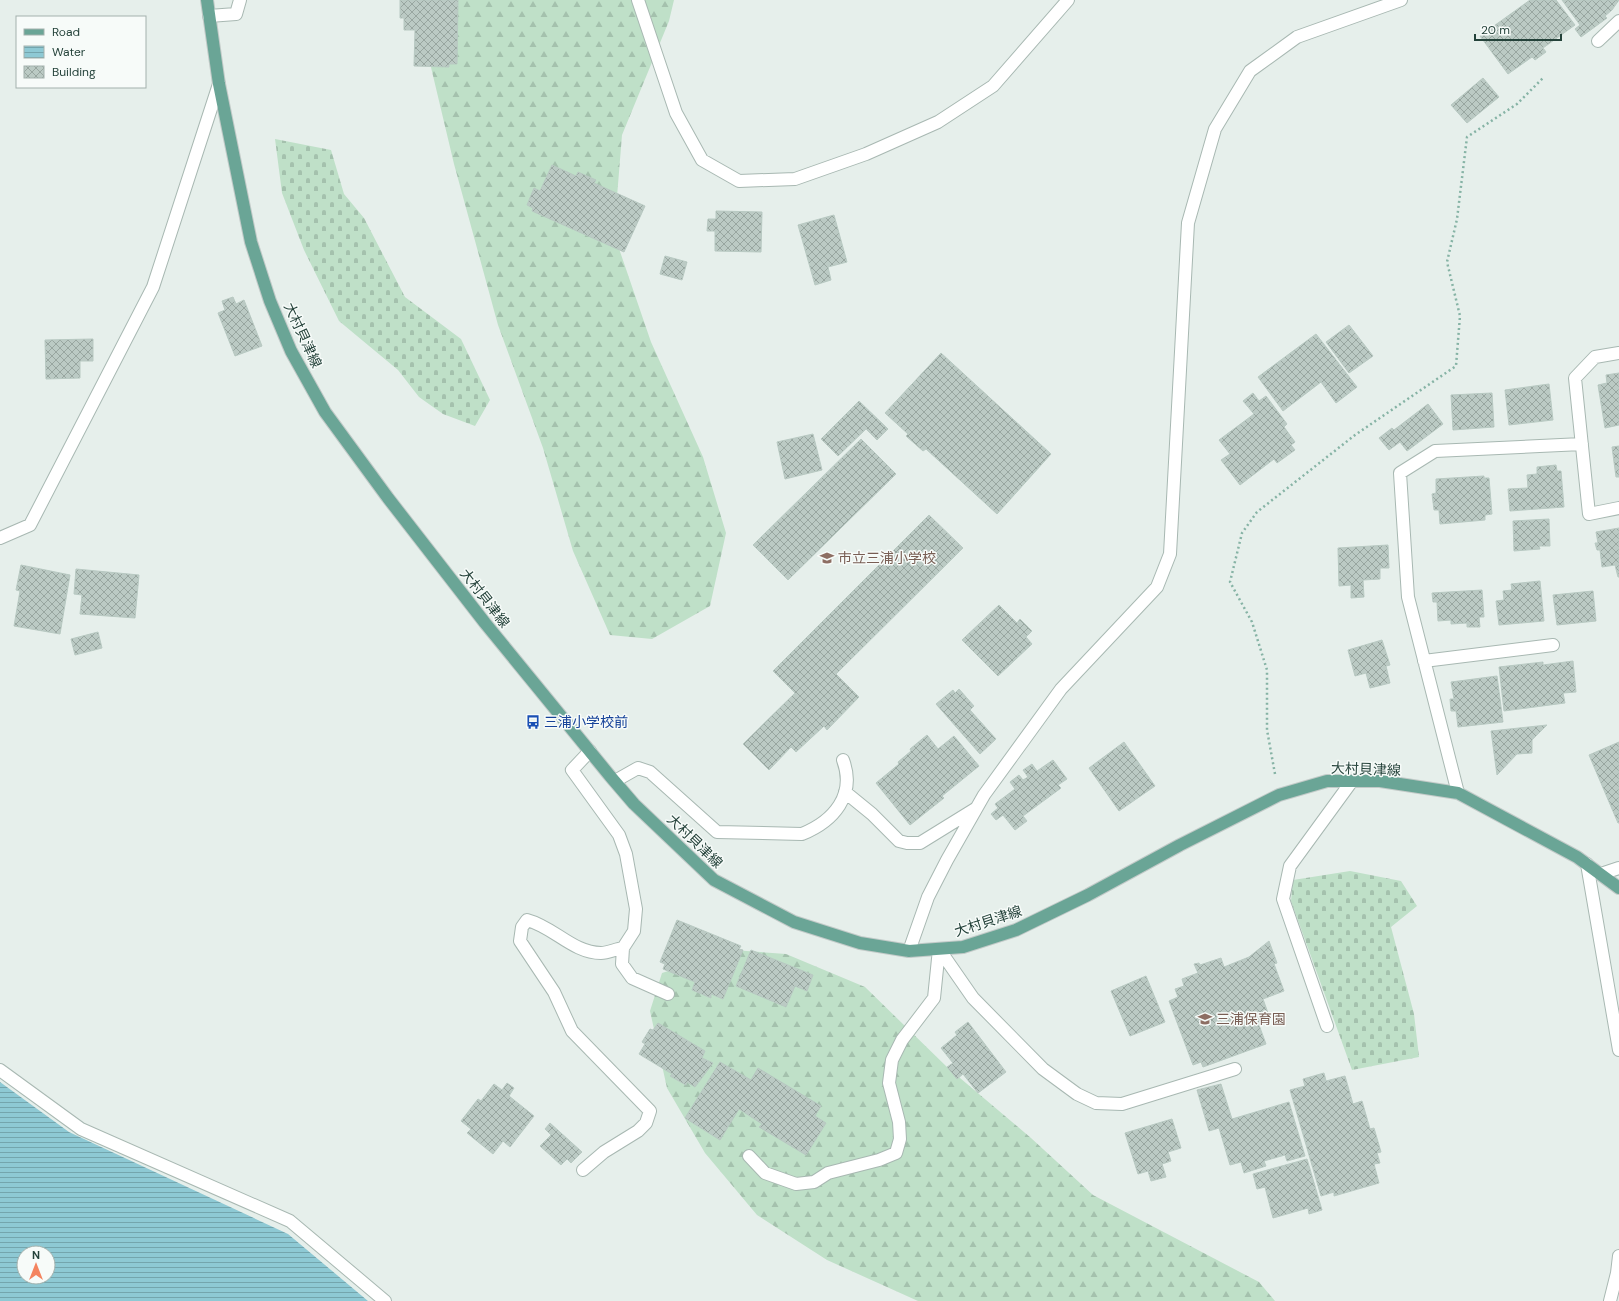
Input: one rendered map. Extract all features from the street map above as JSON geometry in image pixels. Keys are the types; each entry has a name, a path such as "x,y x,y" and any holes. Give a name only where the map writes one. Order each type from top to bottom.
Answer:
{"main road":[{"name":"大村貝津線","path":"207,0 219,84 252,242 270,301 291,351 325,412 388,498 485,623 634,804 714,880 794,922 860,943 909,951 963,947 1016,930 1088,895 1180,845 1279,795 1327,781 1380,781 1458,793 1588,864 1619,888"}],"street":[{"path":"209,16 236,14 240,0"},
{"path":"638,0 676,113 702,160 739,181 795,179 866,154 938,122 993,86 1068,0"},
{"path":"909,951 928,897 946,860 984,795 1061,689 1157,587 1170,554 1188,223 1215,129 1250,71 1297,37 1401,0"},
{"path":"1598,41 1619,20"},
{"path":"0,538 30,525 152,287 219,84"},
{"path":"1619,353 1595,357 1575,378 1590,514 1619,508"},
{"path":"1458,793 1408,597 1400,473 1435,451 1582,444"},
{"path":"1424,661 1553,645"},
{"path":"590,751 572,770 619,835 626,854 636,909 634,931 623,948 622,964 632,978 668,994"},
{"path":"615,781 638,768 650,772 717,832 802,834 813,830 825,822 844,799 847,771 843,760"},
{"path":"1327,1026 1283,900 1290,866 1352,781"},
{"path":"845,792 872,814 899,841 907,844 920,843 976,809"},
{"path":"1588,864 1619,1050"},
{"path":"1601,874 1619,868"},
{"path":"583,1170 604,1152 638,1131 646,1123 650,1111 572,1031 554,992 520,941 522,926 528,920 537,923 581,949 602,953 623,948"},
{"path":"939,949 973,998 1043,1069 1077,1094 1096,1103 1122,1104 1234,1069"},
{"path":"749,1156 765,1173 796,1184 814,1182 828,1173 879,1160 896,1153 900,1139 899,1122 889,1083 892,1060 902,1040 934,998 939,949"},
{"path":"0,1070 81,1129 290,1221 385,1301"},
{"path":"1610,1301 1618,1275 1619,1256"}],"path":[{"path":"1279,795 1267,730 1267,670 1252,622 1230,582 1242,532 1257,512 1355,435 1456,366 1460,316 1447,262 1457,219 1466,137 1517,104 1543,78"}],"green space":[{"path":"415,0 674,0 669,21 622,135 614,234 651,342 703,457 726,533 710,606 652,639 610,635 573,551 543,448 498,325 454,164"},
{"path":"275,139 331,150 344,194 364,218 405,297 461,339 490,400 475,426 443,414 419,397 398,370 339,321 304,250 282,193"},
{"path":"1350,871 1401,881 1417,906 1391,927 1414,1014 1419,1057 1352,1070 1291,901 1293,880"},
{"path":"733,950 786,954 865,987 947,1067 1031,1138 1093,1195 1259,1282 1275,1301 918,1301 827,1260 757,1215 705,1153 667,1088 650,1011 662,973"}],"water":[{"path":"0,1082 69,1132 288,1234 368,1301 0,1301"}],"building":[{"path":"400,0 458,0 457,64 449,64 449,67 414,66 415,30 404,30 404,18 400,18"},
{"path":"1530,0 1556,0 1575,25 1543,48 1546,52 1535,60 1532,57 1508,74 1480,36"},
{"path":"1562,0 1619,0 1612,10 1605,16 1607,18 1581,37 1575,29 1580,25"},
{"path":"1483,78 1499,97 1467,123 1451,105"},
{"path":"552,165 576,176 578,172 596,180 594,183 645,206 624,252 532,211 533,208 527,205 534,188 540,191"},
{"path":"716,211 762,212 761,252 715,251 715,231 707,231 708,219 716,219"},
{"path":"834,215 847,262 828,267 831,280 815,285 798,225"},
{"path":"665,256 687,262 682,280 660,274"},
{"path":"233,297 236,304 244,300 262,346 235,356 218,313 225,310 222,301"},
{"path":"1349,325 1373,356 1349,373 1326,342"},
{"path":"1316,334 1357,387 1336,403 1321,382 1283,411 1258,377"},
{"path":"93,339 93,361 80,361 80,378 46,379 45,340"},
{"path":"941,353 1051,454 997,514 926,449 923,451 906,436 908,434 885,413"},
{"path":"1619,373 1619,425 1605,428 1598,385 1607,383 1606,375"},
{"path":"1549,384 1553,420 1509,425 1505,390"},
{"path":"1253,393 1259,401 1266,396 1287,424 1284,427 1295,442 1291,445 1295,450 1277,463 1274,459 1240,485 1221,460 1230,454 1219,440 1254,414 1243,401"},
{"path":"1492,393 1494,427 1453,430 1451,395"},
{"path":"859,401 888,429 877,440 866,429 838,456 821,439"},
{"path":"1428,404 1443,424 1407,451 1400,442 1389,450 1379,438 1392,428 1394,430"},
{"path":"813,434 822,470 785,479 777,442"},
{"path":"861,439 896,474 788,580 753,545"},
{"path":"1619,446 1619,477 1616,477 1612,447"},
{"path":"1556,465 1557,471 1561,471 1564,507 1510,511 1508,489 1528,488 1527,475 1537,474 1537,467"},
{"path":"1484,476 1484,478 1489,478 1492,514 1485,515 1485,520 1440,524 1439,510 1434,510 1432,494 1436,493 1436,479"},
{"path":"929,515 963,548 836,674 859,697 827,730 824,726 796,752 791,747 769,770 743,744 795,693 773,671"},
{"path":"1549,519 1550,546 1539,546 1540,549 1514,551 1513,521"},
{"path":"1619,528 1618,577 1615,565 1602,567 1600,550 1597,550 1595,543 1598,543 1596,532"},
{"path":"1388,545 1389,568 1380,568 1380,579 1363,580 1364,597 1351,598 1351,585 1339,586 1338,548"},
{"path":"21,565 70,575 60,634 14,626 20,591 16,590"},
{"path":"76,569 139,575 135,618 80,614 82,595 74,594"},
{"path":"1540,581 1544,621 1499,625 1496,601 1504,600 1503,591 1512,590 1511,584"},
{"path":"1482,590 1484,617 1479,617 1480,627 1467,627 1467,623 1451,624 1451,620 1438,621 1437,602 1433,602 1432,593"},
{"path":"1593,591 1596,621 1557,625 1553,595"},
{"path":"999,605 1017,623 1020,619 1032,631 1026,637 1032,644 998,676 962,640"},
{"path":"98,632 102,648 75,655 71,639"},
{"path":"1382,640 1390,665 1386,666 1390,683 1370,688 1366,673 1355,676 1348,650"},
{"path":"1573,661 1576,692 1563,693 1565,703 1504,711 1499,667 1543,662 1543,665"},
{"path":"1497,676 1503,722 1458,727 1456,711 1451,711 1450,699 1454,699 1451,682"},
{"path":"959,689 974,706 970,710 996,739 980,754 936,704 953,690 955,693"},
{"path":"1547,725 1532,740 1532,753 1517,754 1497,775 1491,731"},
{"path":"927,735 938,749 954,736 979,766 942,796 944,798 910,825 876,783 899,764 898,762 911,751 910,749"},
{"path":"1124,742 1155,786 1119,811 1089,768"},
{"path":"1619,742 1619,823 1618,823 1589,755"},
{"path":"1053,760 1067,779 1058,785 1061,788 1023,816 1027,821 1015,830 1003,815 996,820 991,814 998,808 995,804 1015,789 1010,782 1019,775 1023,780 1028,777 1023,770 1032,764 1037,771"},
{"path":"677,920 741,946 739,949 743,950 723,999 711,994 711,998 692,990 695,982 663,969 665,964 660,962"},
{"path":"1269,941 1277,963 1274,964 1284,991 1263,999 1268,1013 1263,1014 1266,1022 1259,1025 1266,1044 1203,1067 1201,1062 1193,1065 1169,1001 1178,997 1175,989 1184,986 1182,979 1198,973 1194,964 1199,963 1200,965 1221,958 1224,967 1249,957"},
{"path":"751,950 813,975 807,991 795,986 786,1007 736,986"},
{"path":"1146,976 1165,1022 1130,1036 1111,991"},
{"path":"968,1022 1006,1072 978,1093 963,1074 957,1079 947,1067 953,1063 941,1048 957,1035 955,1032"},
{"path":"658,1023 705,1051 702,1058 713,1063 695,1087 687,1082 686,1085 670,1076 672,1074 639,1054 645,1044 642,1042 650,1029 653,1030"},
{"path":"720,1062 751,1080 758,1068 821,1106 815,1116 826,1123 806,1155 759,1127 762,1124 739,1109 720,1140 685,1118"},
{"path":"1324,1073 1326,1081 1345,1076 1353,1104 1362,1101 1370,1129 1374,1128 1381,1152 1377,1153 1380,1163 1374,1164 1379,1183 1334,1196 1334,1192 1321,1196 1290,1090 1305,1086 1303,1079"},
{"path":"507,1083 514,1088 509,1096 534,1116 510,1147 503,1141 493,1154 467,1133 471,1129 461,1121 478,1099 481,1101 494,1084 502,1090"},
{"path":"1221,1084 1232,1119 1289,1102 1305,1156 1287,1161 1285,1155 1264,1161 1266,1166 1244,1173 1241,1162 1230,1165 1219,1128 1209,1131 1197,1090"},
{"path":"1172,1119 1181,1148 1168,1152 1171,1161 1162,1164 1166,1177 1151,1181 1148,1171 1138,1174 1125,1133"},
{"path":"550,1123 582,1152 571,1163 567,1159 561,1165 540,1146 551,1135 545,1129"},
{"path":"1307,1159 1322,1210 1309,1214 1308,1208 1273,1218 1265,1187 1257,1189 1253,1174"}],"place":[{"name":"市立三浦小学校","path":"827,558"},
{"name":"三浦小学校前","path":"533,722"},
{"name":"三浦保育園","path":"1205,1019"}]}
